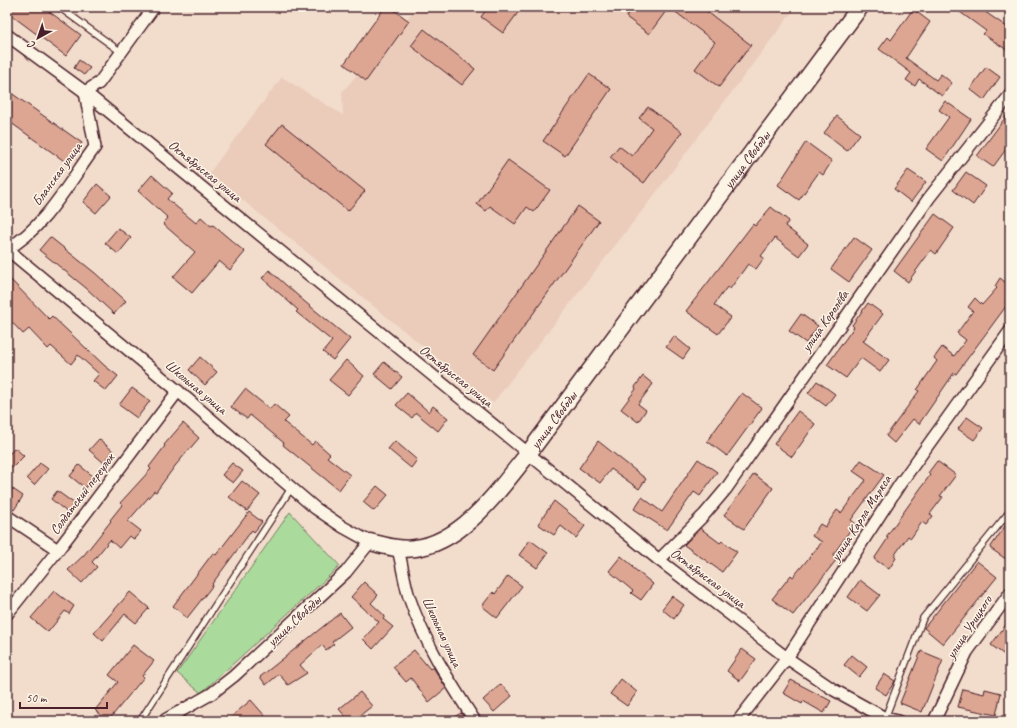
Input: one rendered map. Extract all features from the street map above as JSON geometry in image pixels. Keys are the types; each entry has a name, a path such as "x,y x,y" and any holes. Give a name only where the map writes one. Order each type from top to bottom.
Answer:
{"street":[{"path":"85,92 99,83 154,7"},
{"name":"улица Свободы","path":"163,721 211,694 234,676 346,572 370,542 398,549 422,547 448,537 478,514 528,454 860,7"},
{"name":"Октябрьская улица","path":"7,35 85,92 659,560 787,658 834,690 885,718 898,721"},
{"name":"Бланская улица","path":"7,249 20,242 44,217 95,147 85,92"},
{"name":"улица Королёва","path":"659,560 704,515 726,489 929,198 1010,94"},
{"name":"Школьная улица","path":"7,249 178,391 315,508 342,527 370,542"},
{"name":"улица Карла Маркса","path":"738,721 787,658 900,484 1010,332"},
{"name":"Солдатский переулок","path":"7,614 58,550 178,391"},
{"path":"7,516 58,550"},
{"name":"Школьная улица","path":"398,549 409,596 423,634 444,673 475,721"},
{"name":"улица Урицкого","path":"934,721 967,652 1010,593"}],"lane":[{"path":"61,8 121,52"},
{"path":"140,721 292,488"},
{"path":"885,718 923,618 1010,511"}],"shaded area":[{"path":"417,7 796,7 649,202 493,403 209,173 282,77 343,115 342,92"}],"green space":[{"path":"290,512 340,566 201,693 177,673"}],"building":[{"path":"7,7 43,7 81,35 66,56 7,12"},
{"path":"385,7 390,7 409,21 366,81 344,64"},
{"path":"488,7 522,7 503,33 481,17"},
{"path":"633,7 669,7 649,34 626,17"},
{"path":"669,7 701,7 751,45 719,87 695,69 715,42"},
{"path":"953,7 978,7 1010,29 1010,52 983,34 986,31"},
{"path":"913,9 930,22 906,58 936,80 941,74 952,83 942,96 919,79 915,86 906,80 911,73 879,49 888,37 891,40"},
{"path":"424,29 475,69 462,85 411,46"},
{"path":"79,60 90,68 84,75 74,68"},
{"path":"986,67 1000,77 984,100 970,89"},
{"path":"589,74 611,89 565,156 543,141"},
{"path":"7,90 82,143 67,163 7,120"},
{"path":"945,101 971,119 943,161 926,149 949,117 939,110"},
{"path":"648,107 682,132 644,183 610,157 619,146 632,156 652,128 639,118"},
{"path":"1010,111 1010,144 993,167 977,156"},
{"path":"837,116 860,134 847,151 824,133"},
{"path":"282,124 365,191 348,211 266,144"},
{"path":"806,142 832,161 823,175 819,172 799,200 778,185"},
{"path":"508,160 550,190 534,212 527,207 515,224 490,206 486,211 477,204"},
{"path":"908,170 926,182 911,202 894,189"},
{"path":"966,172 986,186 973,205 953,190"},
{"path":"152,175 172,193 167,199 196,223 201,217 211,226 213,225 245,252 230,270 219,261 192,293 173,277 195,252 163,224 168,218 138,191"},
{"path":"97,184 111,196 96,213 83,202"},
{"path":"578,206 599,221 493,370 473,355"},
{"path":"771,207 789,221 785,226 808,244 799,256 775,238 761,256 764,258 756,269 748,264 730,289 727,287 714,305 731,317 718,334 686,311 753,224 755,226"},
{"path":"935,214 954,228 936,254 931,250 908,282 894,271"},
{"path":"118,228 131,238 118,254 105,243"},
{"path":"50,237 95,273 126,301 114,314 86,288 39,250"},
{"path":"854,237 872,250 849,282 831,269"},
{"path":"269,270 350,339 333,360 323,352 332,341 296,312 298,310 262,278"},
{"path":"7,276 49,319 52,316 105,366 118,376 106,391 93,381 99,374 78,355 71,364 51,346 48,349 29,329 23,334 7,317"},
{"path":"1000,278 1010,286 1010,297 1005,303 1007,305 956,374 954,373 919,424 913,419 894,443 886,436 919,391 917,390 937,361 934,358 942,347 954,356 966,340 957,333 973,311 968,307 975,298 982,305 997,288 995,286"},
{"path":"868,303 883,314 863,341 889,360 880,372 861,358 846,378 827,365 854,327 852,325"},
{"path":"801,314 818,326 806,343 789,331"},
{"path":"674,336 690,349 683,359 666,347"},
{"path":"200,357 217,372 205,385 189,370"},
{"path":"346,360 364,376 348,395 329,380"},
{"path":"384,362 402,377 392,389 374,374"},
{"path":"643,376 653,384 638,404 646,410 638,422 621,409 636,389 635,387"},
{"path":"817,381 835,394 826,406 808,393"},
{"path":"132,388 150,401 137,418 119,405"},
{"path":"245,389 270,409 274,404 289,417 284,422 312,445 315,441 330,454 327,457 350,475 339,490 283,445 284,443 250,415 247,419 231,407"},
{"path":"407,393 429,412 433,406 448,418 438,431 416,413 412,418 396,405"},
{"path":"742,393 762,408 727,456 707,441"},
{"path":"798,411 815,424 792,457 774,444"},
{"path":"967,417 983,428 974,440 958,429"},
{"path":"183,423 199,438 175,466 156,492 154,491 128,521 141,531 134,539 129,536 119,548 110,540 92,562 97,567 82,583 68,570 84,555 111,521 110,520 122,505 120,503 151,469 149,467 165,446 164,445"},
{"path":"99,439 113,451 104,463 89,450"},
{"path":"395,441 417,460 411,468 388,449"},
{"path":"598,441 646,479 639,489 611,469 600,483 579,468"},
{"path":"15,448 24,456 7,473 7,456"},
{"path":"698,459 717,472 700,496 694,492 667,530 634,509 642,497 662,512"},
{"path":"861,460 884,475 851,520 855,523 833,555 837,559 793,615 772,599 791,575 793,577 822,542 812,536 820,524 825,527 837,510 841,513 866,480 853,471"},
{"path":"937,461 956,475 940,496 943,497 930,514 933,516 926,525 922,522 911,538 908,536 894,556 896,558 889,569 874,559 888,538 886,537 930,475 928,473"},
{"path":"40,463 48,469 34,485 27,478"},
{"path":"232,463 243,471 233,483 222,475"},
{"path":"79,465 94,477 85,488 70,476"},
{"path":"754,474 773,488 744,529 724,515"},
{"path":"242,481 260,495 247,511 229,497"},
{"path":"7,485 23,496 14,510 7,506"},
{"path":"377,486 388,495 374,511 363,502"},
{"path":"57,491 75,504 68,513 51,499"},
{"path":"554,501 585,526 576,538 561,526 554,535 538,524"},
{"path":"249,512 262,522 254,532 252,530 212,584 213,585 187,618 173,606 213,553 216,555"},
{"path":"1010,519 1010,562 990,548"},
{"path":"700,528 720,543 722,541 737,552 722,572 684,545"},
{"path":"530,540 548,553 537,568 519,555"},
{"path":"621,556 653,584 641,600 631,593 633,591 609,571"},
{"path":"977,561 997,577 943,644 924,628"},
{"path":"508,576 522,586 497,618 482,606 493,592 495,594"},
{"path":"860,580 880,595 867,611 848,597"},
{"path":"364,582 378,595 371,603 385,616 383,619 393,627 373,649 363,639 379,622 351,597"},
{"path":"54,591 74,606 69,614 65,611 48,632 31,618"},
{"path":"130,592 149,608 136,623 125,614 103,641 94,633"},
{"path":"672,596 684,605 674,619 662,609"},
{"path":"340,613 351,627 332,642 334,644 326,650 322,645 300,665 307,673 288,685 279,674 266,685 260,677"},
{"path":"1010,619 1010,659 991,645"},
{"path":"133,645 154,661 142,676 144,677 108,721 95,710 118,682 109,675"},
{"path":"742,649 756,659 740,681 727,671"},
{"path":"414,650 430,669 433,667 446,688 429,702 411,678 406,682 393,667"},
{"path":"921,651 943,660 922,712 900,703"},
{"path":"852,655 867,667 859,677 844,665"},
{"path":"884,674 895,681 886,695 875,688"},
{"path":"621,679 637,692 627,706 610,694"},
{"path":"791,680 831,701 824,713 803,701 802,704 783,693"},
{"path":"501,684 512,696 494,712 483,700"},
{"path":"963,689 984,694 985,689 1001,693 996,715 958,707"},
{"path":"360,692 372,706 353,721 349,721 339,709"},
{"path":"251,700 265,716 260,721 226,721"},
{"path":"461,713 467,721 447,721"}]}
